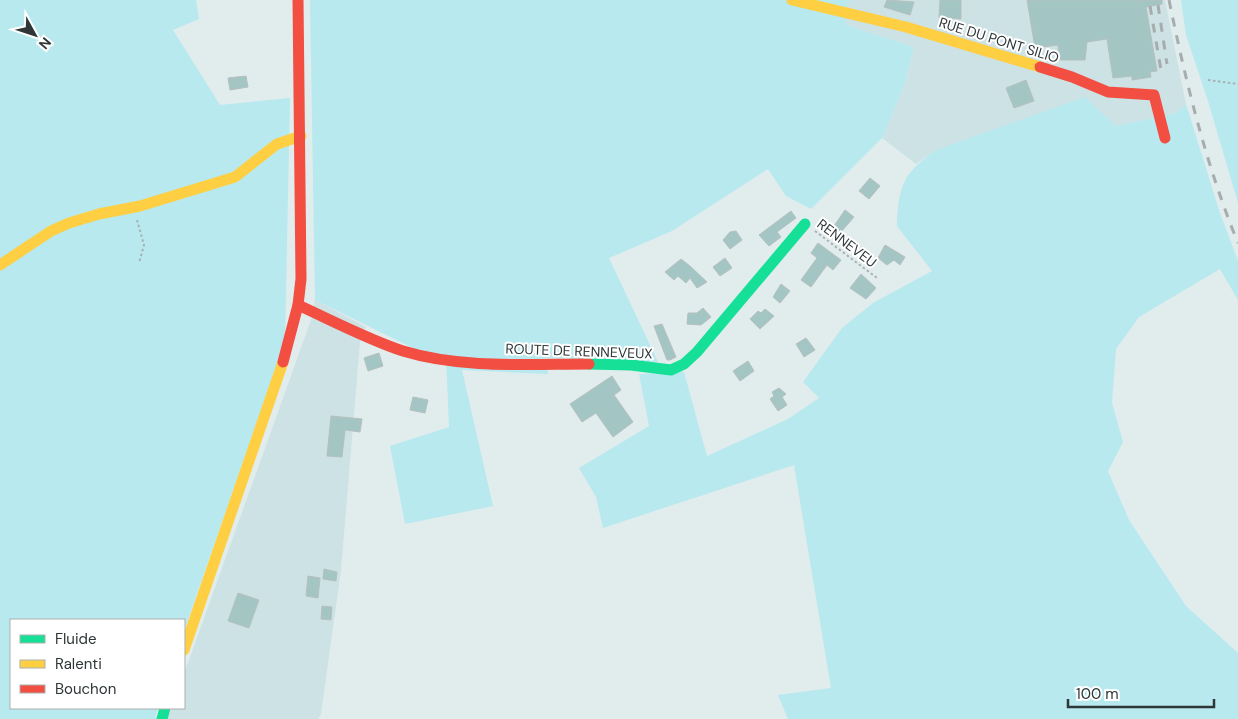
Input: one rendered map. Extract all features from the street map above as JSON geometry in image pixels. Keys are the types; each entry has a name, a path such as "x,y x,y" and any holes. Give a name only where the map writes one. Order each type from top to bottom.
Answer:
{"street":[{"path":"185,647 279,380 298,305 301,278 301,136 298,0"},
{"name":"RUE DU PONT SILIO","path":"792,0 906,27 1072,77 1108,92 1154,95 1165,138"},
{"path":"0,264 38,239 69,223 99,214 134,208 235,177 277,144 301,136"},
{"name":"ROUTE DE RENNEVEUX","path":"298,305 403,351 427,357 488,363 631,365 671,370 684,364 696,352 805,224"}],"path":[{"path":"1208,80 1238,84"},
{"path":"134,208 144,245 139,263"},
{"name":"RENNEVEU","path":"805,224 877,278"}],"shaded area":[{"path":"0,0 196,0 199,19 173,30 220,105 290,98 285,341 185,628 185,619 10,619 10,709 158,709 155,719 0,719"},
{"path":"310,0 853,0 846,3 846,25 914,47 904,86 882,138 811,209 786,196 768,169 672,231 609,258 658,362 545,358 548,374 462,370 493,506 405,524 390,446 449,427 446,356 415,349 315,300"},
{"path":"853,0 1165,0 1186,104 1176,113 1116,126 936,150 916,164 882,138 904,86 914,47 846,25 846,3"},
{"path":"1181,0 1238,0 1238,203 1208,101 1186,35"},
{"path":"1085,97 1116,126 1176,113 1186,104 1219,210 1238,261 1238,300 1220,269 1139,317 1116,349 1112,403 1123,442 1108,471 1129,520 1186,606 1238,653 1238,719 788,719 778,695 831,688 794,465 603,528 596,497 579,468 649,426 639,374 684,372 707,456 788,419 819,398 803,382 842,328 873,303 932,271 897,226 901,191 904,182 916,166 936,150"},
{"path":"315,300 366,327 360,342 341,570 321,714 318,719 167,719 172,709 185,709 185,671 311,320"}],"building":[{"path":"887,0 914,2 910,15 884,7"},
{"path":"940,0 961,0 961,19 939,18"},
{"path":"1027,0 1162,0 1162,4 1146,7 1157,71 1150,72 1151,77 1132,80 1132,76 1113,78 1107,39 1087,42 1085,60 1059,60 1058,45 1035,48"},
{"path":"246,76 248,87 230,90 228,78"},
{"path":"1026,80 1034,101 1014,108 1006,88"},
{"path":"870,178 880,186 869,199 859,191"},
{"path":"845,210 854,217 841,232 834,226"},
{"path":"791,211 796,218 777,232 781,237 769,246 759,235"},
{"path":"736,231 742,240 730,249 723,240 730,232"},
{"path":"818,243 841,260 833,270 827,265 811,287 801,280 817,258 811,253"},
{"path":"885,245 905,257 900,265 894,260 887,265 878,258"},
{"path":"725,258 732,268 720,276 713,267"},
{"path":"681,259 707,282 697,288 690,278 686,283 678,276 674,280 665,272"},
{"path":"861,274 876,288 866,299 850,288"},
{"path":"781,284 790,291 780,303 773,297"},
{"path":"703,308 711,317 701,325 687,324 688,313 697,313"},
{"path":"765,309 774,316 760,329 750,319 758,311 761,313"},
{"path":"662,324 676,357 670,360 667,360 654,326"},
{"path":"806,338 815,350 804,357 796,344"},
{"path":"379,353 383,366 368,371 364,358"},
{"path":"748,361 754,371 740,381 733,371"},
{"path":"612,376 621,390 614,395 633,422 613,437 596,413 582,422 570,404"},
{"path":"779,388 786,394 782,397 787,405 778,411 770,399 774,396 772,392"},
{"path":"413,397 428,400 425,413 410,410"},
{"path":"331,416 362,419 360,432 345,430 342,457 327,456"},
{"path":"324,569 337,572 336,581 323,579"},
{"path":"308,576 320,578 318,598 306,596"},
{"path":"238,593 259,600 249,628 228,621"},
{"path":"322,606 332,607 331,620 321,619"}],"railway":[{"path":"1169,0 1182,62 1198,123 1216,184 1238,243"},
{"path":"1158,5 1167,64"},
{"path":"1150,6 1162,76"}],"traffic: fast":[{"path":"589,364 631,365 671,370 684,364 697,352 805,224"},
{"path":"162,719 165,709"}],"traffic: slow":[{"path":"792,0 906,27 1040,67"},
{"path":"0,265 51,231 69,223 99,214 140,206 235,177 277,144 301,136"},
{"path":"185,647 283,362"}],"traffic: jam":[{"path":"283,362 298,305 301,279 298,0"},
{"path":"1040,67 1072,77 1108,92 1154,95 1165,138"},
{"path":"298,305 350,330 403,351 425,357 472,363 519,365 589,364"}]}
